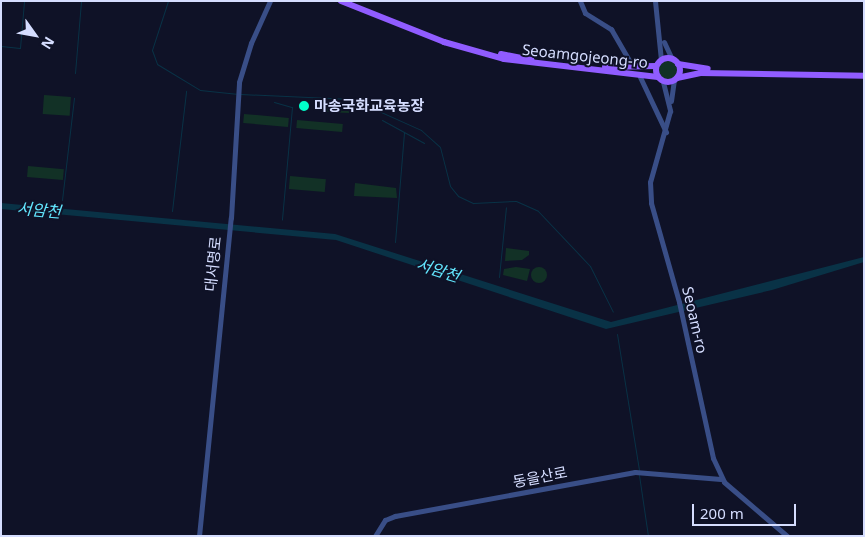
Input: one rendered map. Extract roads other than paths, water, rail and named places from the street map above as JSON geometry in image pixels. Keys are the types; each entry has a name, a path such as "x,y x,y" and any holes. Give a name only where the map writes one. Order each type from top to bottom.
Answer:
{"main road":[{"name":"Seoamgojeong-ro","path":"341,1 444,42 504,59 658,77"},
{"name":"Seoamgojeong-ro","path":"352,1 450,40 501,54 581,66 656,66"},
{"path":"864,71 706,69 662,60 656,66 658,77 663,82 700,73 864,76"},
{"path":"675,62 676,79"}],"street":[{"path":"580,1 585,13 611,29 631,63"},
{"path":"655,1 660,30 662,60"},
{"name":"대서명로","path":"199,536 231,220 240,78 251,43 270,2"},
{"path":"660,30 675,62"},
{"path":"640,77 666,132"},
{"path":"670,111 676,79"},
{"name":"Seoam-ro","path":"663,82 670,111 650,192 679,302 721,479"},
{"name":"동을산로","path":"375,536 383,522 395,516 635,472 721,479"},
{"path":"721,479 787,536"}],"water":[{"name":"서암천","path":"1,203 335,234 611,322 864,257 864,262 772,290 606,329 336,240 1,209"}],"waterway":[{"path":"1,46 20,48 24,1"},
{"path":"75,73 81,1"},
{"path":"168,1 152,50 157,64 200,90 236,94"},
{"path":"172,211 186,91"},
{"path":"240,94 352,99 421,130 440,147 450,186 458,196 473,203 516,201 538,211 590,266 613,312"},
{"name":"서암천","path":"62,200 74,98"},
{"path":"274,102 292,107 282,220"},
{"path":"382,120 424,143"},
{"path":"395,242 404,132"},
{"path":"499,277 506,207"},
{"path":"617,334 639,470"},
{"path":"639,475 648,536"}],"place":[{"name":"마송국화교육농장","path":"304,106"}]}
